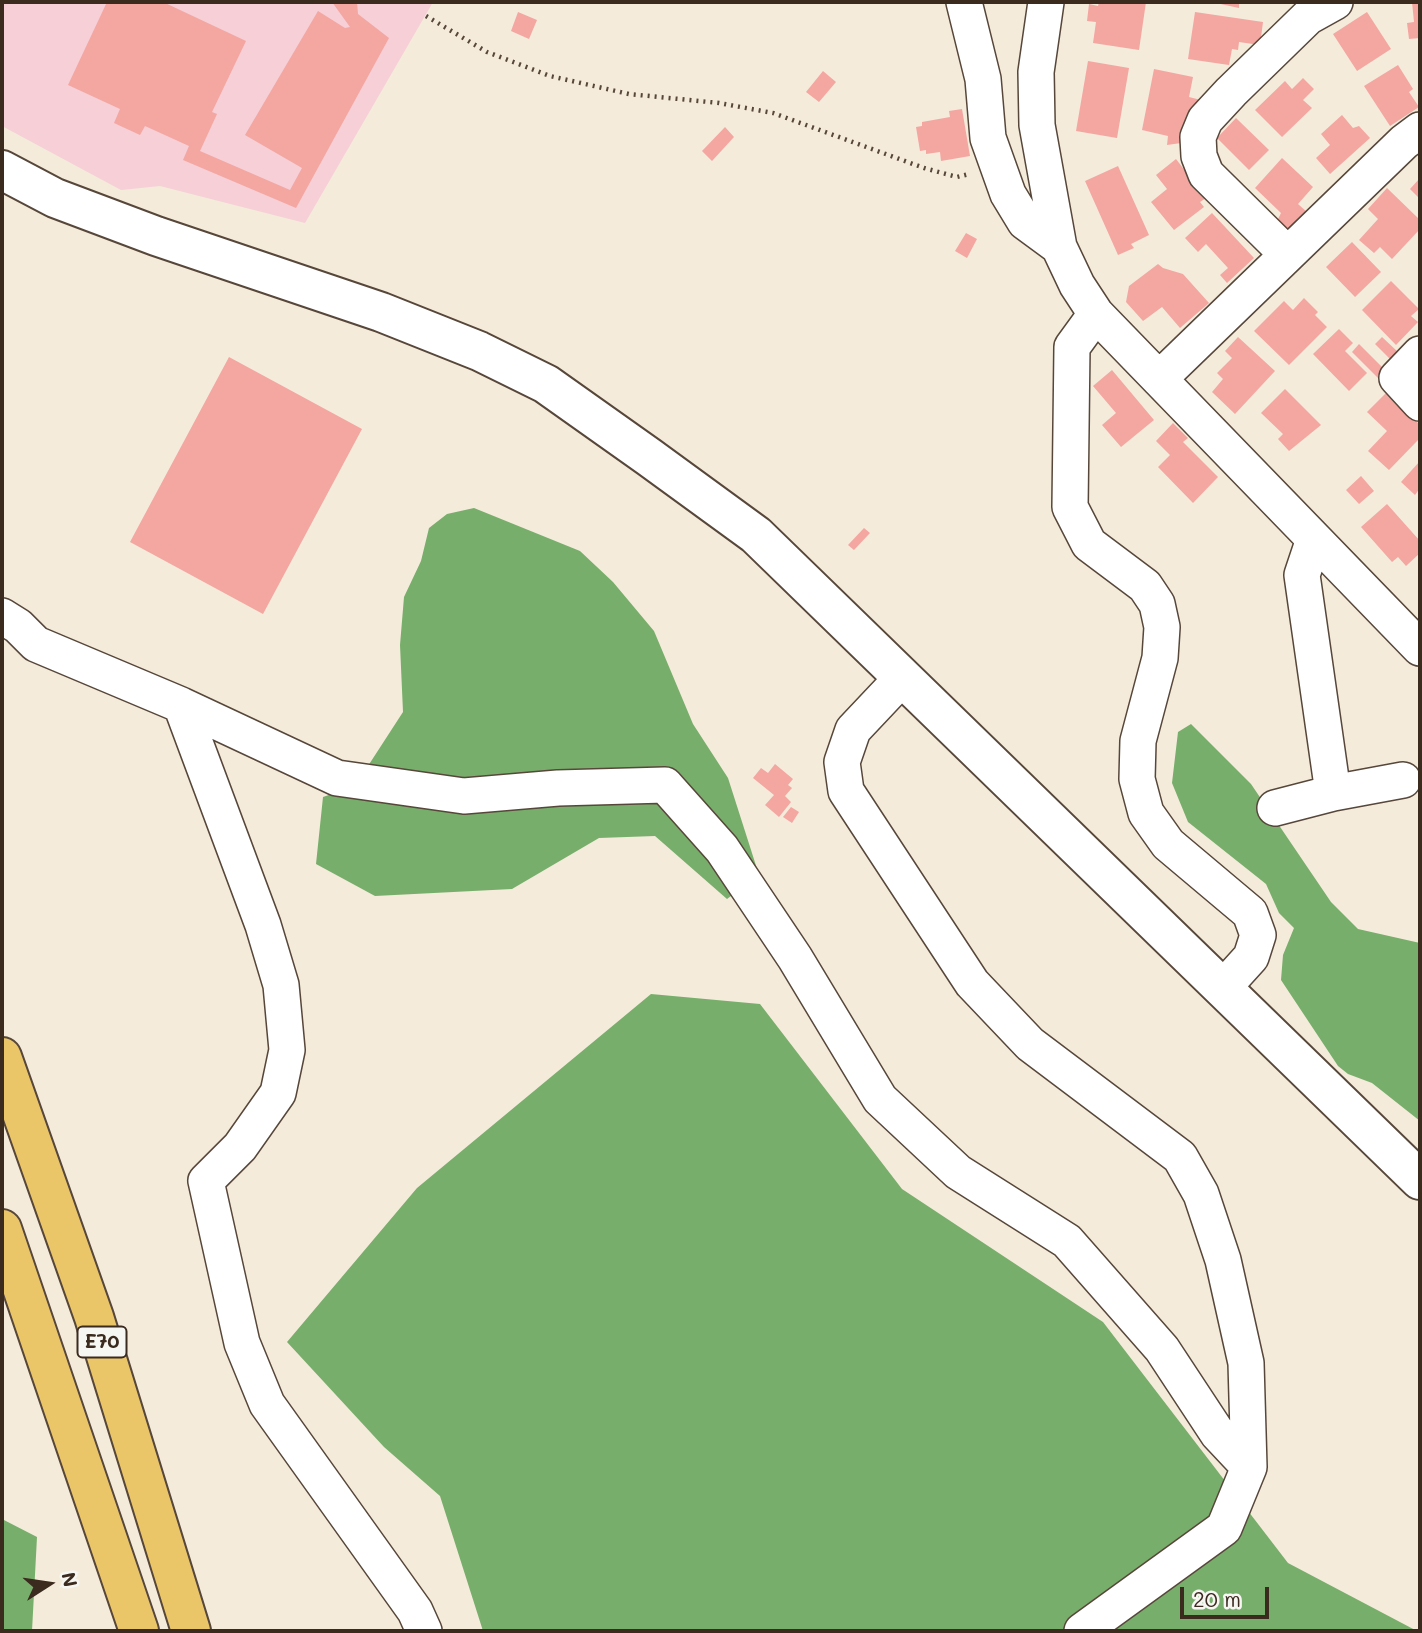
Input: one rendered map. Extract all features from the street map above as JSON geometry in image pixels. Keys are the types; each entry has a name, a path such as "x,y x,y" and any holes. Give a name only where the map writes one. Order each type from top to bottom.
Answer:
{"highway":[{"path":"2,1046 17,1096"},
{"name":"E70","path":"2,1057 94,1317 191,1631"},
{"name":"E70","path":"2,1229 139,1631"},
{"path":"2,1253 40,1336"}],"street":[{"path":"964,2 984,79 988,138 1008,194 1026,222 1059,247"},
{"path":"1046,2 1035,72 1037,125 1059,247 1077,285 1096,314 1420,648"},
{"path":"1287,254 1206,174 1199,156 1198,137 1205,120 1312,7"},
{"path":"1159,379 1404,142 1420,130"},
{"path":"2,170 55,198 406,322 479,351 546,384 756,534 1420,1180"},
{"path":"1096,314 1072,347 1070,507 1089,544 1145,586 1157,604 1162,627 1160,658 1138,741 1137,779 1146,813 1168,844 1250,913 1258,935 1251,957 1222,989"},
{"path":"1420,354 1396,378 1420,403"},
{"path":"1314,539 1302,575 1333,793"},
{"path":"2,617 18,626 36,644 181,705 337,778 464,796 558,788 665,786 722,849 795,958 880,1100 958,1172 1067,1241 1162,1349 1218,1434 1248,1467"},
{"path":"903,677 853,730 842,762 846,791 972,983 1030,1044 1180,1157 1201,1194 1223,1260 1246,1363 1248,1467 1224,1528 1082,1631"},
{"path":"181,705 263,925 281,985 287,1051 278,1093 240,1147 206,1181 242,1343 267,1404 415,1611 424,1631"},
{"path":"1275,807 1403,780"}],"path":[{"path":"426,16 487,52 550,76 629,94 719,103 773,113 957,177 998,167"}],"shaded area":[{"path":"2,2 433,2 305,223 160,186 121,190 2,126"}],"green space":[{"path":"474,508 580,551 613,582 654,631 693,724 728,778 759,875 727,899 655,836 599,838 512,889 375,896 316,864 323,797 355,786 403,712 400,645 404,597 421,561 429,528 447,514"},
{"path":"1191,724 1251,784 1331,902 1358,929 1420,943 1420,1121 1372,1083 1348,1074 1338,1066 1281,980 1283,955 1294,928 1279,913 1266,884 1188,822 1172,783 1178,732"},
{"path":"651,994 760,1004 902,1189 1103,1322 1288,1563 1417,1631 483,1631 440,1496 384,1447 287,1342 417,1188"},
{"path":"2,1519 37,1537 32,1631 2,1631"}],"building":[{"path":"107,2 163,2 246,41 212,112 217,114 200,151 290,190 302,168 245,135 318,11 345,28 350,27 332,2 357,2 358,14 389,38 296,208 183,160 189,146 145,126 140,135 114,123 120,109 68,85"},
{"path":"1099,2 1146,2 1139,50 1093,43 1096,22 1087,21 1089,4 1098,6"},
{"path":"1239,2 1239,8 1216,3"},
{"path":"1412,2 1420,2 1420,38 1409,39 1407,23 1414,22"},
{"path":"518,12 537,20 529,39 511,31"},
{"path":"1195,12 1263,22 1260,45 1239,42 1238,50 1232,49 1229,65 1188,59"},
{"path":"1367,12 1391,49 1357,71 1333,34"},
{"path":"1088,61 1129,68 1117,138 1076,131"},
{"path":"1398,65 1413,89 1409,92 1419,107 1390,126 1364,86"},
{"path":"1154,69 1193,77 1189,97 1201,100 1181,143 1167,145 1168,136 1142,130"},
{"path":"823,71 836,82 819,102 806,92"},
{"path":"1303,78 1314,89 1303,100 1312,108 1282,137 1255,110 1285,81 1292,89"},
{"path":"962,109 970,156 941,161 940,152 926,154 926,150 920,151 916,127 922,126 922,122 950,117 949,111"},
{"path":"1342,115 1353,128 1359,126 1370,138 1330,174 1316,158 1330,145 1321,134"},
{"path":"1236,118 1269,150 1249,170 1217,138"},
{"path":"725,127 734,137 712,161 702,151"},
{"path":"1282,158 1313,187 1298,204 1307,212 1294,227 1281,230 1278,219 1281,213 1255,188"},
{"path":"1176,159 1206,198 1200,202 1204,207 1174,230 1151,202 1167,189 1156,175"},
{"path":"1118,166 1149,235 1131,244 1134,248 1118,255 1085,181"},
{"path":"1420,178 1420,199 1410,189"},
{"path":"1387,188 1420,220 1420,229 1392,259 1380,247 1374,253 1359,240 1378,219 1368,209"},
{"path":"1212,213 1254,258 1227,283 1220,275 1228,268 1206,244 1198,252 1185,238"},
{"path":"966,233 977,239 967,258 955,251"},
{"path":"1352,242 1381,272 1355,297 1326,267"},
{"path":"1158,264 1183,274 1209,303 1180,328 1162,307 1143,321 1126,302 1129,286"},
{"path":"1391,281 1419,309 1411,316 1418,322 1396,345 1362,310"},
{"path":"1304,298 1318,312 1315,315 1327,327 1289,365 1254,331 1284,301 1293,310"},
{"path":"1339,329 1353,343 1345,351 1367,373 1349,391 1313,354"},
{"path":"1238,337 1275,371 1235,414 1212,392 1223,379 1217,373 1232,358 1225,351"},
{"path":"1382,337 1398,352 1391,360 1375,344"},
{"path":"1359,344 1385,370 1378,378 1352,352"},
{"path":"229,357 362,429 263,614 130,542"},
{"path":"1112,370 1154,420 1121,447 1102,425 1116,413 1093,386"},
{"path":"1285,389 1321,425 1289,451 1278,439 1283,434 1261,413"},
{"path":"1387,392 1420,425 1420,438 1389,470 1368,451 1387,431 1367,412"},
{"path":"1173,423 1188,438 1183,442 1218,477 1193,503 1158,467 1170,455 1156,441"},
{"path":"1420,461 1420,488 1415,495 1401,482"},
{"path":"1361,476 1374,491 1359,504 1346,490"},
{"path":"1387,504 1420,541 1420,553 1406,566 1398,557 1392,562 1361,527"},
{"path":"864,528 870,533 854,550 848,545"},
{"path":"775,764 793,779 788,785 792,788 785,796 791,802 779,817 765,805 774,795 753,778 761,768 768,773"},
{"path":"791,807 799,812 792,823 783,817"}]}
